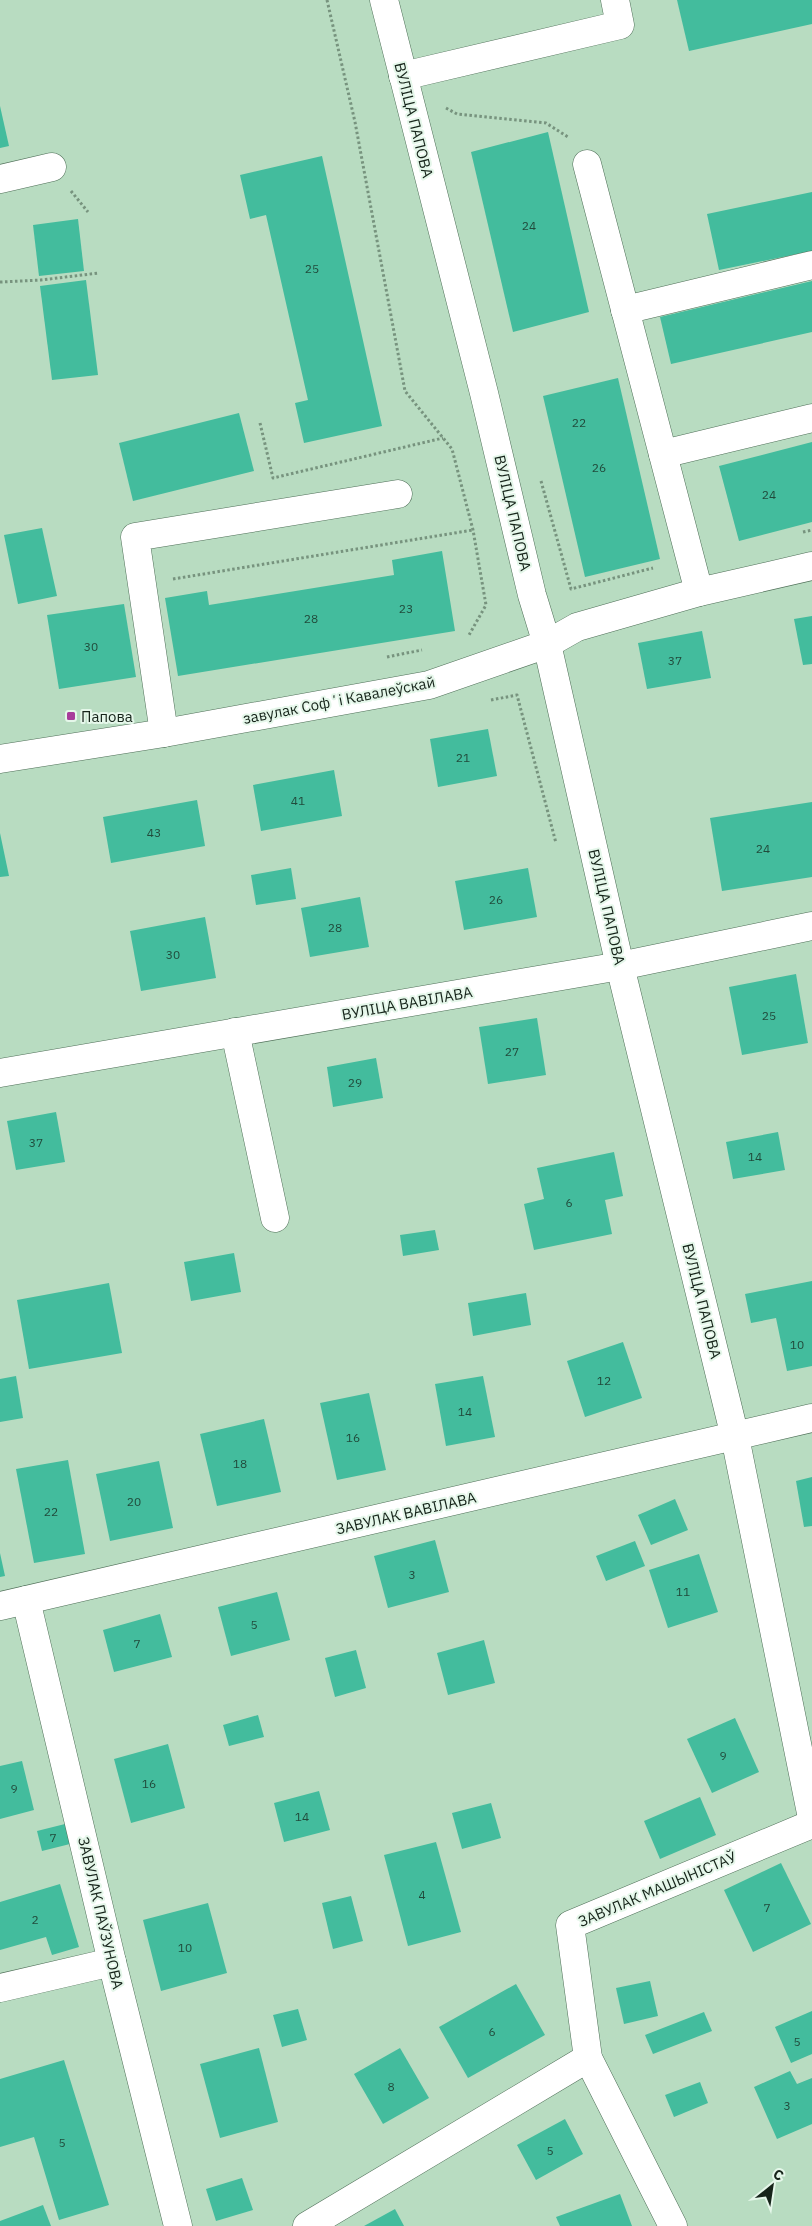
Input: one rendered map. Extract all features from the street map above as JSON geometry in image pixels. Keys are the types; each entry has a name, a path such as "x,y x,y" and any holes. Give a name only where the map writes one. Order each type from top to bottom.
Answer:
{"street":[{"name":"ВУЛІЦА ПАПОВА","path":"384,0 414,74 484,393 532,595 548,644 620,966 735,1437 812,1818"},
{"path":"414,74 620,26 615,0"},
{"path":"587,164 699,592"},
{"path":"0,179 52,167"},
{"path":"625,310 812,265"},
{"path":"663,454 812,418"},
{"path":"164,733 136,537 398,494"},
{"name":"завулак Софʼі Кавалеўскай","path":"0,759 164,733 429,685 548,644 577,627 699,592 812,566"},
{"name":"ВУЛІЦА ВАВІЛАВА","path":"0,1073 620,966 812,926"},
{"path":"235,1032 275,1218"},
{"name":"ЗАВУЛАК ВАВІЛАВА","path":"0,1606 812,1418"},
{"name":"ЗАВУЛАК ПАЎЗУНОВА","path":"26,1600 112,1962 178,2226"},
{"name":"ЗАВУЛАК МАШЫНІСТАЎ","path":"674,2226 588,2058 570,1925 812,1824"},
{"path":"0,1988 112,1962"},
{"path":"307,2226 588,2058"}],"path":[{"path":"327,0 355,122 405,391 452,450 473,530 486,605 468,636"},
{"path":"414,74 434,101 457,114 546,122 581,146 587,164"},
{"path":"0,282 41,280 98,273"},
{"path":"260,423 273,478 443,438"},
{"path":"540,478 571,589 690,559"},
{"path":"142,584 473,530"},
{"path":"793,534 812,530"},
{"path":"383,658 431,647"},
{"path":"489,700 517,695 558,850"}],"building":[{"path":"677,0 812,0 812,24 689,51"},
{"path":"0,106 9,146 0,148"},
{"path":"548,132 589,312 513,332 471,152"},
{"path":"322,156 382,426 304,443 295,403 308,400 266,215 250,219 240,175"},
{"path":"812,192 812,251 719,270 707,214"},
{"path":"78,219 84,271 39,276 33,225"},
{"path":"86,280 98,375 52,380 40,286"},
{"path":"812,281 812,332 671,364 660,317"},
{"path":"618,378 660,559 585,577 543,396"},
{"path":"239,413 254,471 133,501 119,443"},
{"path":"812,442 812,522 739,541 719,466"},
{"path":"42,528 57,596 18,604 4,535"},
{"path":"442,551 455,631 178,676 165,598 207,591 209,605 394,575 392,560"},
{"path":"124,604 136,677 59,689 47,615"},
{"path":"812,616 812,664 803,665 794,619"},
{"path":"702,631 711,678 647,689 638,643"},
{"path":"488,729 497,776 438,787 430,739"},
{"path":"334,770 342,816 261,831 253,785"},
{"path":"197,800 205,846 111,863 103,817"},
{"path":"812,802 812,877 722,891 710,818"},
{"path":"0,833 9,876 0,877"},
{"path":"291,868 296,899 256,905 251,875"},
{"path":"528,868 537,917 464,930 455,881"},
{"path":"360,897 369,947 310,957 301,908"},
{"path":"205,917 216,978 141,991 130,931"},
{"path":"796,974 808,1043 742,1055 729,987"},
{"path":"537,1018 546,1075 488,1084 479,1027"},
{"path":"376,1058 383,1098 333,1107 327,1067"},
{"path":"56,1112 65,1162 16,1170 7,1121"},
{"path":"778,1132 785,1170 733,1179 726,1142"},
{"path":"614,1152 623,1196 605,1200 612,1234 534,1250 524,1204 544,1199 537,1168"},
{"path":"435,1230 439,1250 403,1256 400,1235"},
{"path":"234,1253 241,1292 191,1301 184,1262"},
{"path":"812,1281 812,1366 787,1371 776,1318 751,1323 745,1294"},
{"path":"109,1283 122,1353 29,1369 17,1300"},
{"path":"526,1293 531,1325 473,1336 468,1303"},
{"path":"623,1342 642,1398 585,1417 567,1361"},
{"path":"16,1376 23,1418 0,1422 0,1379"},
{"path":"483,1376 495,1437 446,1446 435,1384"},
{"path":"369,1393 386,1470 337,1480 320,1403"},
{"path":"264,1419 281,1492 217,1506 200,1434"},
{"path":"68,1460 85,1554 34,1563 16,1469"},
{"path":"159,1461 173,1528 110,1541 96,1474"},
{"path":"812,1477 812,1526 804,1527 796,1481"},
{"path":"675,1499 688,1530 651,1545 638,1515"},
{"path":"435,1540 449,1592 388,1608 374,1556"},
{"path":"635,1541 645,1566 606,1581 596,1556"},
{"path":"0,1553 5,1576 0,1577"},
{"path":"699,1554 718,1612 668,1628 649,1570"},
{"path":"277,1592 290,1640 231,1656 218,1607"},
{"path":"160,1614 172,1657 114,1672 103,1630"},
{"path":"484,1640 495,1683 448,1695 437,1653"},
{"path":"356,1650 366,1688 335,1697 325,1658"},
{"path":"258,1715 264,1737 229,1746 223,1725"},
{"path":"735,1718 759,1772 712,1793 687,1739"},
{"path":"168,1744 185,1808 131,1823 114,1759"},
{"path":"22,1761 34,1810 0,1819 0,1766"},
{"path":"319,1791 330,1830 284,1842 274,1803"},
{"path":"700,1797 716,1835 660,1859 644,1821"},
{"path":"491,1803 501,1838 462,1849 452,1813"},
{"path":"65,1824 70,1844 42,1851 37,1831"},
{"path":"436,1842 461,1932 408,1946 384,1855"},
{"path":"781,1863 811,1924 753,1952 724,1890"},
{"path":"60,1884 79,1947 52,1955 46,1937 0,1950 0,1902"},
{"path":"351,1896 363,1941 333,1949 322,1903"},
{"path":"208,1903 227,1973 161,1991 143,1920"},
{"path":"650,1981 658,2016 624,2024 616,1988"},
{"path":"516,1984 545,2035 468,2078 439,2027"},
{"path":"298,2009 307,2040 282,2047 273,2015"},
{"path":"812,2011 812,2054 791,2063 775,2027"},
{"path":"704,2012 712,2031 653,2054 645,2035"},
{"path":"259,2048 278,2122 220,2138 200,2064"},
{"path":"400,2048 429,2098 383,2124 354,2074"},
{"path":"64,2060 109,2205 59,2220 34,2137 0,2147 0,2079"},
{"path":"790,2071 797,2084 812,2078 812,2124 777,2139 754,2087"},
{"path":"700,2082 708,2103 674,2117 665,2095"},
{"path":"565,2119 583,2154 536,2180 517,2145"},
{"path":"242,2178 253,2210 216,2221 206,2189"},
{"path":"620,2194 632,2226 560,2226 556,2217"},
{"path":"43,2205 51,2226 0,2226 0,2221"},
{"path":"395,2209 404,2226 364,2226"}],"place":[{"name":"Папова","path":"71,716"}]}
